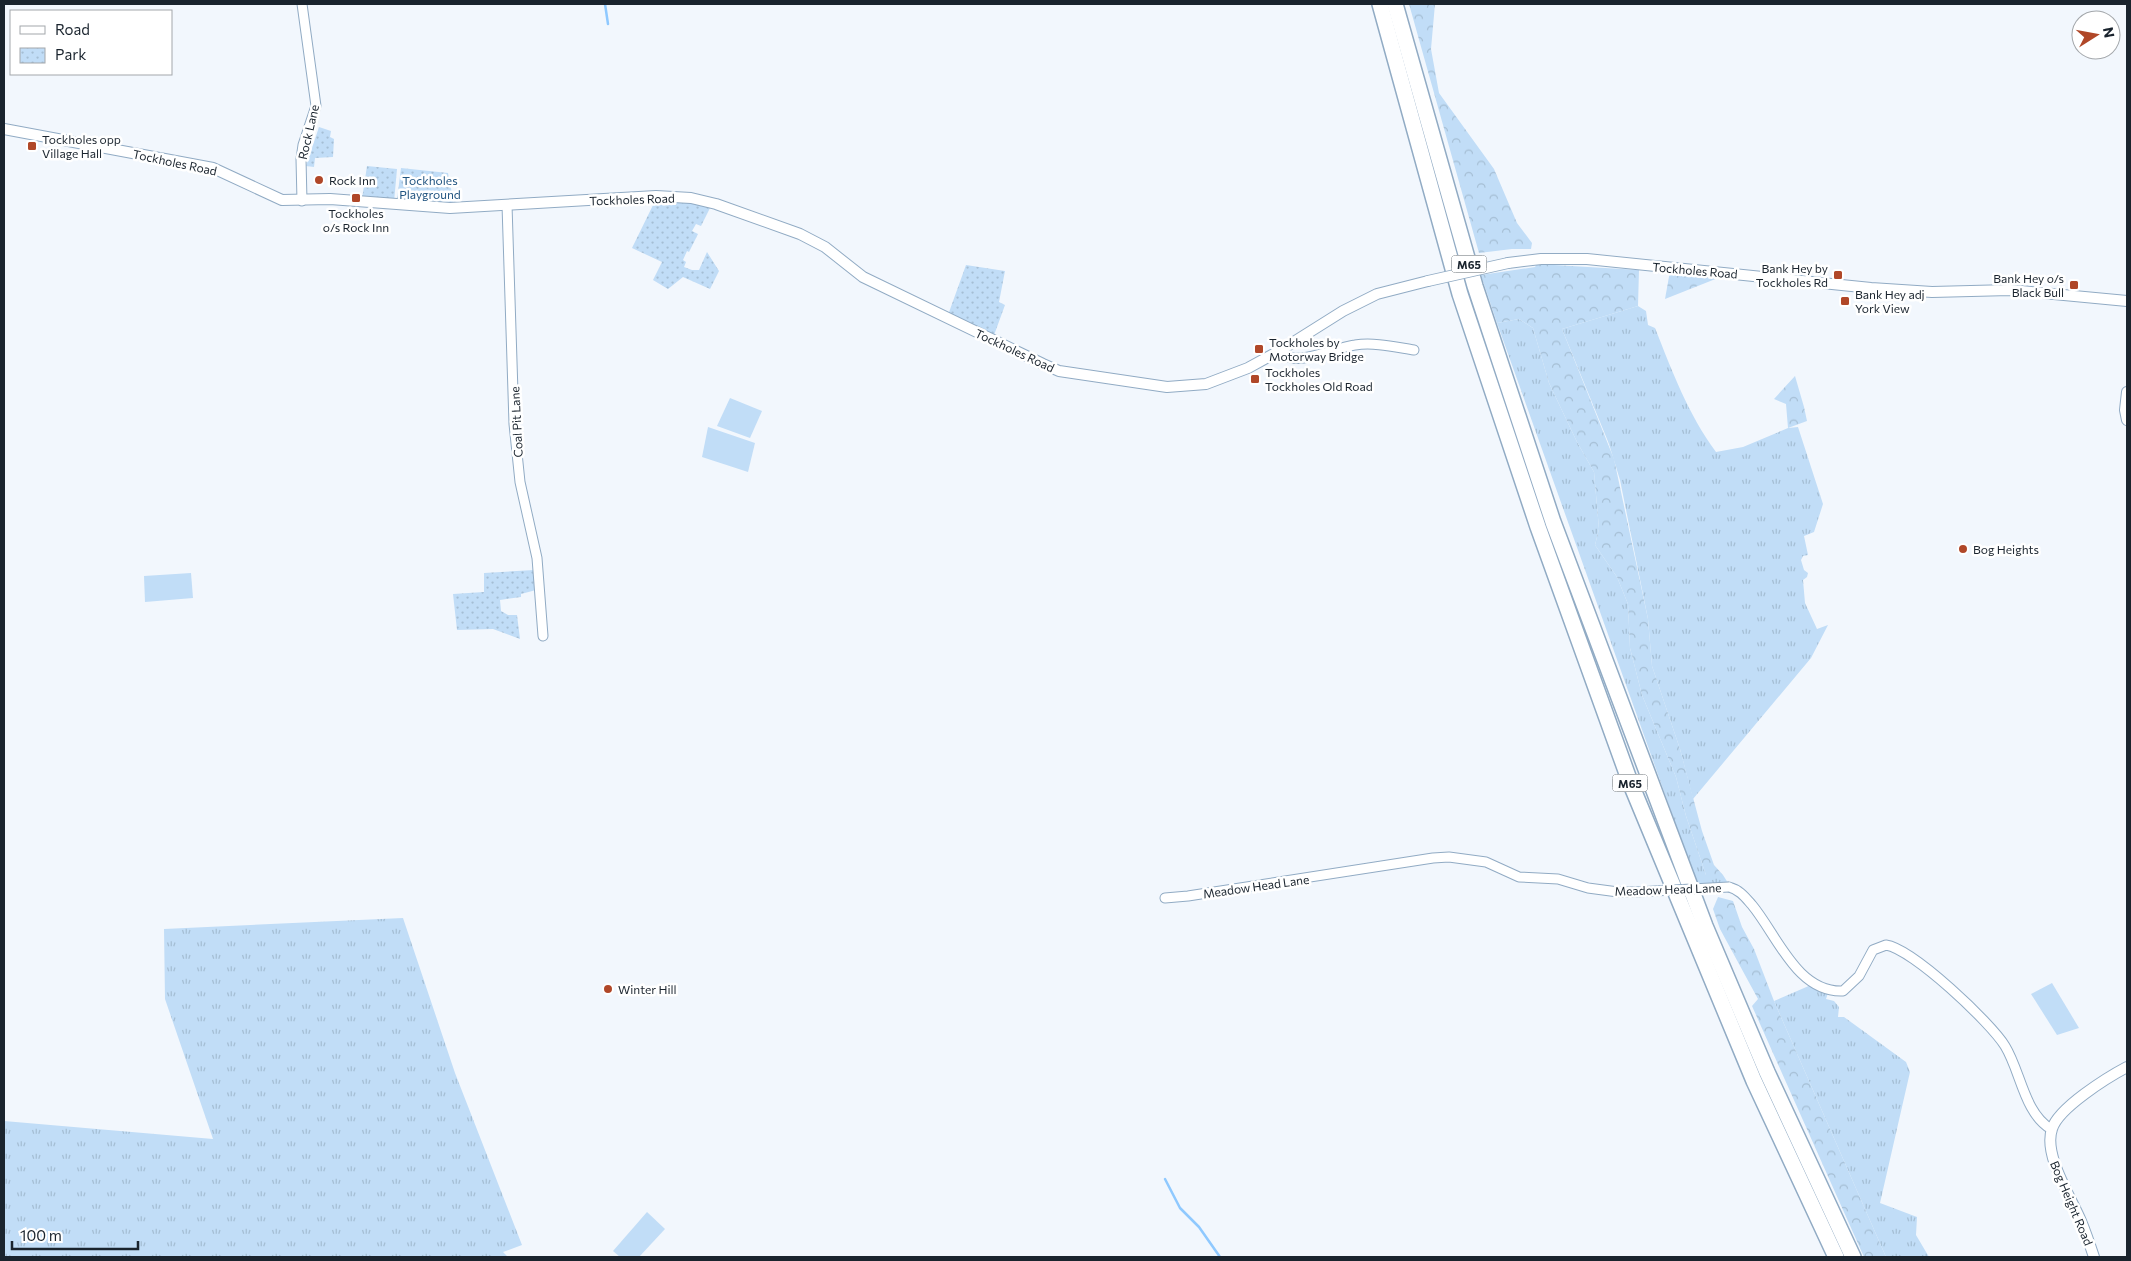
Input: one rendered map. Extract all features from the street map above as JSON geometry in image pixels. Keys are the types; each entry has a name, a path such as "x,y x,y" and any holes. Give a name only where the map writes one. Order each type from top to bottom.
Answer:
{"highway":[{"name":"M65","path":"1380,4 1460,294 1538,527 1630,782 1754,1080 1836,1257"},
{"name":"M65","path":"1395,4 1476,286 1557,531 1705,926 1767,1072 1853,1257"}],"street":[{"name":"Rock Lane","path":"302,4 316,106 303,145 301,159 302,201"},
{"name":"Tockholes Road","path":"4,128 213,168 282,200 330,199 450,208 656,196 691,198 716,204 800,234 825,247 863,277 944,318 1059,371 1167,387 1188,387 1223,379 1281,350 1343,311 1377,294 1508,263 1541,259 1587,259 1871,288 1932,292 2010,290 2127,301"},
{"name":"Coal Pit Lane","path":"507,205 514,424 520,482 537,558 543,636"},
{"path":"1281,350 1287,357 1294,359 1358,344 1373,344 1414,350"},
{"path":"2127,392 2125,410 2127,420"},
{"name":"Meadow Head Lane","path":"1164,898 1449,857 1486,862 1519,878 1558,879 1588,888 1618,892 1729,887 1739,890 1757,911 1793,964 1802,974 1823,987 1843,991 1859,976 1873,950 1886,945 1904,952 1931,971 1969,1006 2005,1046 2038,1118 2051,1129"},
{"path":"2051,1129 2063,1112 2110,1076 2127,1067"},
{"name":"Bog Height Road","path":"2051,1129 2050,1149 2084,1227 2094,1257"}],"green space":[{"path":"1409,4 1435,4 1431,49 1439,93 1494,169 1517,223 1532,243 1531,249 1479,253"},
{"path":"319,127 331,131 330,137 334,139 333,157 315,158 314,167 306,166"},
{"path":"367,166 397,169 394,202 362,199"},
{"name":"Tockholes Playground","path":"401,168 448,173 454,204 397,200"},
{"path":"655,201 678,201 711,206 701,226 696,224 692,231 698,234 683,260 686,262 684,267 699,270 707,252 719,271 710,289 683,277 668,289 653,280 662,262 632,248"},
{"path":"1537,264 1639,270 1638,306 1562,329 1614,459 1648,619 1652,666 1680,749 1702,831 1714,865 1723,875 1706,875 1686,816 1676,777 1642,695 1630,648 1628,604 1617,577 1595,545 1599,529 1594,472 1577,442 1549,383 1533,328 1519,319 1497,323 1481,275 1535,267"},
{"path":"966,265 1005,271 999,302 1005,305 993,338 948,315"},
{"path":"1670,271 1718,278 1665,299"},
{"path":"1638,306 1646,311 1648,325 1655,328 1674,376 1689,407 1716,452 1743,447 1788,428 1798,427 1823,504 1814,532 1804,536 1808,555 1803,556 1801,560 1804,570 1808,573 1807,577 1803,580 1805,603 1817,629 1828,625 1811,658 1693,799 1680,749 1652,666 1648,619 1620,480 1609,444 1562,329"},
{"path":"1519,319 1533,328 1549,383 1577,442 1594,472 1599,529 1595,545 1617,577 1628,604 1630,648 1642,695 1676,777 1686,816 1706,875 1723,875 1728,883 1697,884 1497,323"},
{"path":"1795,376 1807,421 1788,428 1786,404 1774,399"},
{"path":"730,398 762,411 750,438 717,426"},
{"path":"708,427 755,443 748,472 702,457"},
{"path":"534,570 536,590 521,594 521,597 500,600 501,611 508,615 517,615 520,639 493,629 457,630 453,594 484,592 484,573"},
{"path":"191,573 193,598 145,602 144,576"},
{"path":"1718,897 1733,901 1742,927 1754,949 1774,1001 1886,1257 1864,1257 1752,1006 1758,999 1720,929 1713,909"},
{"path":"403,918 455,1073 522,1245 503,1252 508,1257 4,1257 4,1121 213,1139 165,999 164,929"},
{"path":"2052,983 2079,1028 2057,1035 2031,994"},
{"path":"1811,985 1828,993 1826,999 1834,1001 1839,1007 1838,1017 1844,1017 1906,1062 1910,1072 1880,1203 1917,1217 1916,1235 1929,1257 1886,1257 1774,1001"},
{"path":"647,1212 665,1229 639,1257 620,1257 613,1251"}],"waterway":[{"path":"605,4 608,24"},
{"path":"1165,1179 1180,1208 1199,1227 1220,1257"}],"place":[{"name":"Tockholes opp Village Hall","path":"32,146"},
{"name":"Rock Inn","path":"319,180"},
{"name":"Tockholes o/s Rock Inn","path":"356,198"},
{"name":"Bank Hey by Tockholes Rd","path":"1838,275"},
{"name":"Bank Hey o/s Black Bull","path":"2074,285"},
{"name":"Bank Hey adj York View","path":"1845,301"},
{"name":"Tockholes by Motorway Bridge","path":"1259,349"},
{"name":"Tockholes Tockholes Old Road","path":"1255,379"},
{"name":"Bog Heights","path":"1963,549"},
{"name":"Winter Hill","path":"608,989"}]}
